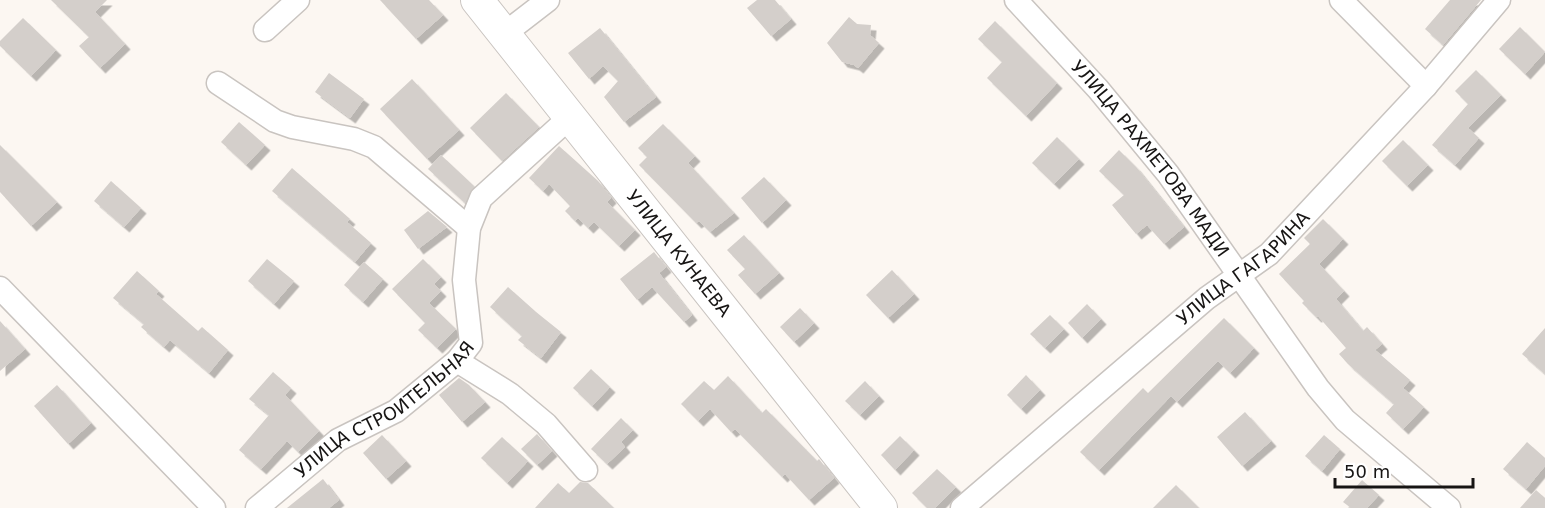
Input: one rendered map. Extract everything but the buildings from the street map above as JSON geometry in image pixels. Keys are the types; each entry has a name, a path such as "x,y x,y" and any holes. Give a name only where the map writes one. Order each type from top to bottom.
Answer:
{"main road":[{"name":"УЛИЦА КУНАЕВА","path":"477,0 881,508"}],"street":[{"path":"266,30 298,0"},
{"path":"504,34 548,0"},
{"name":"УЛИЦА РАХМЕТОВА МАДИ","path":"1016,0 1098,89 1154,157 1318,388 1345,420 1449,508"},
{"path":"1341,0 1426,86"},
{"name":"УЛИЦА ГАГАРИНА","path":"962,508 1207,298 1269,254 1426,86 1499,0"},
{"path":"218,83 275,121 292,127 354,139 374,147 469,228"},
{"name":"УЛИЦА СТРОИТЕЛЬНАЯ","path":"257,508 338,440 396,411 457,362 471,343 464,280 469,228 481,198 569,118"},
{"path":"0,288 214,508"},
{"path":"457,362 510,394 546,424 586,470"}]}
